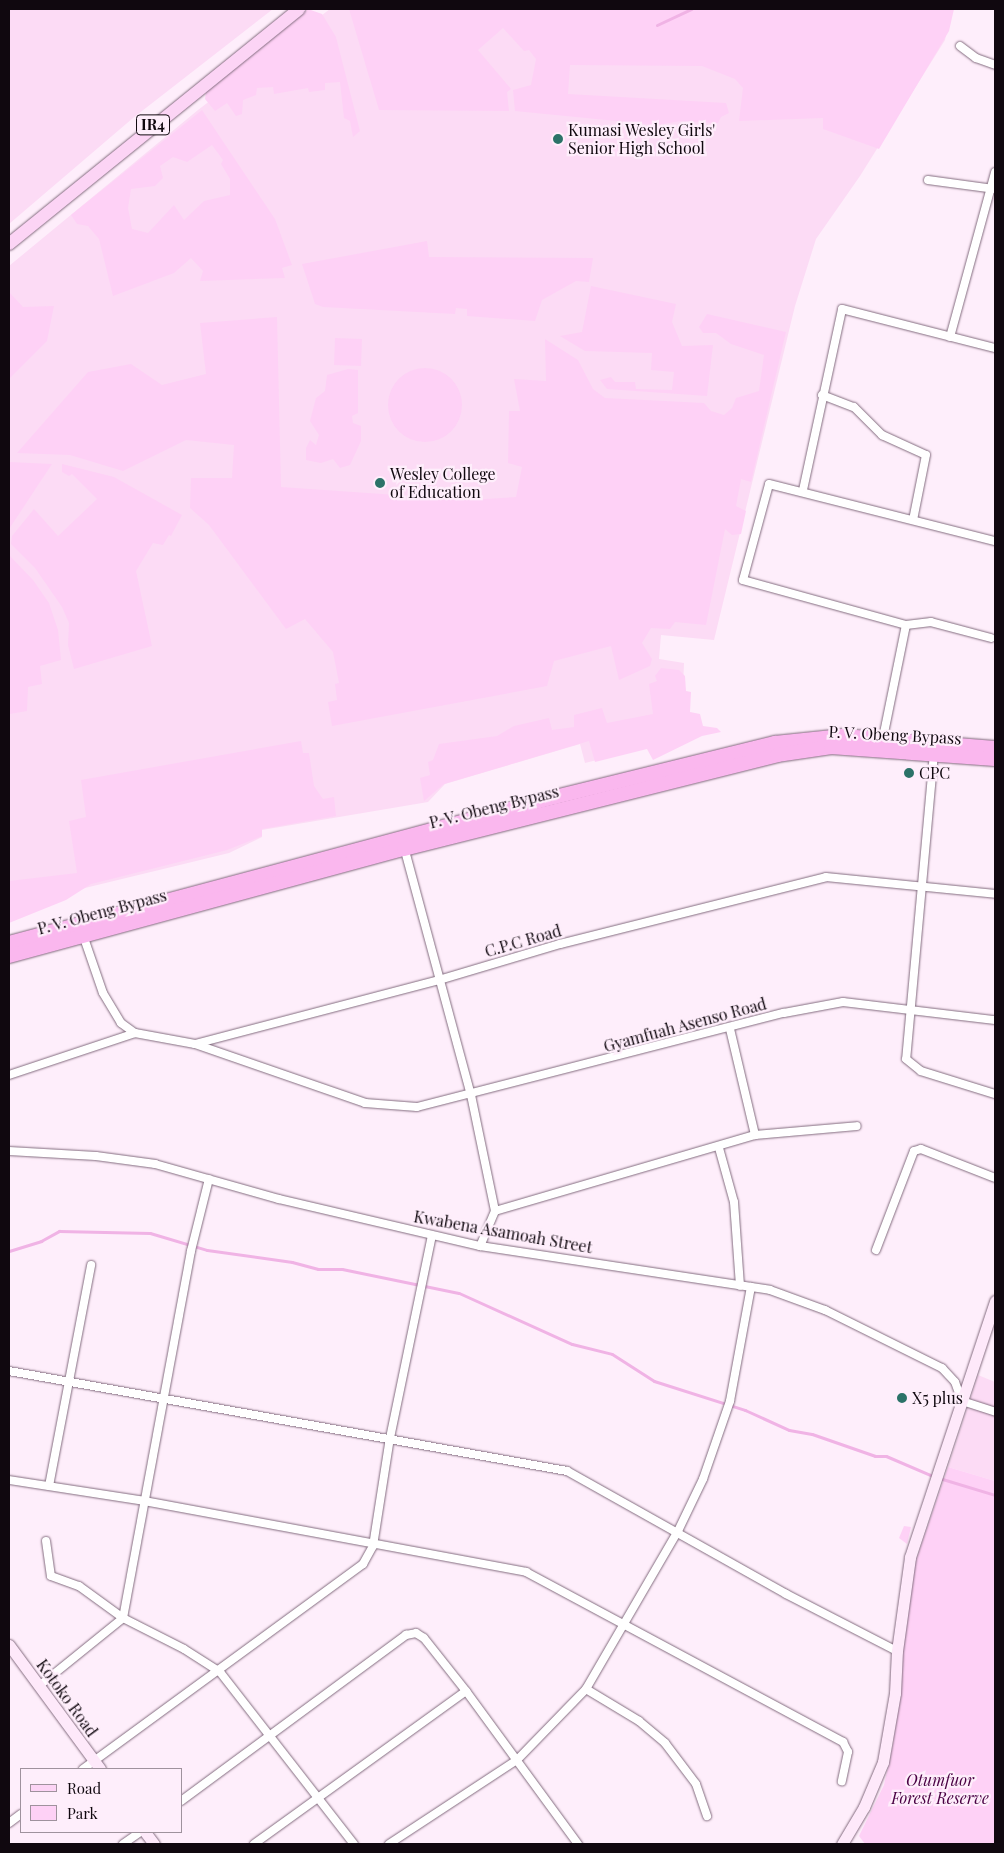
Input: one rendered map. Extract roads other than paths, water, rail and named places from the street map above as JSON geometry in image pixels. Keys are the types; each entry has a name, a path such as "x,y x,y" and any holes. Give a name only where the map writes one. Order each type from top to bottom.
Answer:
{"highway":[{"name":"P. V. Obeng Bypass","path":"9,943 81,929 775,743 814,737 883,738 995,748"},
{"name":"P. V. Obeng Bypass","path":"403,843 777,755 831,747 934,753 995,760"},
{"name":"P. V. Obeng Bypass","path":"9,956 81,929"}],"main road":[{"name":"IR4","path":"9,244 299,9"}],"street":[{"path":"960,46 976,58 995,65"},
{"path":"950,337 993,188 995,172"},
{"path":"928,180 993,188"},
{"path":"803,490 842,308 995,348"},
{"path":"822,395 854,407 882,436 926,455 913,520"},
{"path":"991,638 931,622 906,625 744,582 767,486 803,490 995,541"},
{"path":"883,738 906,625"},
{"path":"934,753 923,885 905,1049 911,1065 931,1075 995,1094"},
{"path":"403,843 471,1095 495,1211 480,1246"},
{"name":"C.P.C Road","path":"135,1033 195,1044 439,980 560,944 826,877 923,885 995,894"},
{"path":"81,929 112,1013 135,1033"},
{"name":"Gyamfuah Asenso Road","path":"471,1095 730,1028 843,1002 910,1007 995,1020"},
{"path":"730,1028 755,1135"},
{"path":"9,1075 135,1033"},
{"path":"195,1044 365,1103 417,1107 471,1095"},
{"path":"495,1211 719,1148 755,1135 857,1126"},
{"path":"719,1148 734,1202 740,1286"},
{"path":"876,1250 914,1151 921,1150 995,1178"},
{"name":"Kwabena Asamoah Street","path":"9,1152 146,1163 480,1246 770,1290 825,1310 942,1368 955,1382 962,1401"},
{"path":"39,1686 123,1618 193,1240 210,1179"},
{"path":"97,1765 355,1572 373,1546 390,1438 432,1235"},
{"path":"49,1486 91,1265"},
{"path":"389,1844 517,1760 586,1689 622,1622 678,1531 703,1479 730,1401 751,1287"},
{"path":"842,1844 864,1807 882,1762 895,1693 897,1651 910,1557 939,1477 995,1301"},
{"path":"9,1371 567,1471 678,1531 786,1594 897,1651"},
{"path":"962,1401 995,1412"},
{"path":"9,1480 144,1501 373,1546 526,1572 843,1742 848,1752 842,1781"},
{"path":"46,1541 51,1576 79,1586 123,1618 184,1649 220,1672 270,1733 354,1844"},
{"path":"182,1800 270,1733 406,1635 416,1633 424,1638 466,1691 578,1844"},
{"name":"Kotoko Road","path":"9,1645 97,1765"},
{"path":"586,1689 639,1721 664,1743 696,1784 707,1816"},
{"path":"254,1844 466,1691"},
{"path":"9,1822 20,1815"},
{"path":"122,1844 138,1833"},
{"path":"146,1833 154,1844"}],"waterway":[{"path":"657,25 691,9"},
{"path":"9,1251 41,1241 59,1231 150,1233 207,1250 292,1262 318,1269 342,1269 459,1293 572,1344 612,1354 654,1381 745,1410 789,1430 812,1434 875,1456 886,1456 933,1476"},
{"path":"939,1478 995,1495"}],"place":[{"name":"Kumasi Wesley Girls' Senior High School","path":"558,139"},
{"name":"Wesley College of Education","path":"380,483"},
{"name":"CPC","path":"909,773"},
{"name":"X5 plus","path":"902,1398"}],"park label":[{"name":"Otumfuor Forest Reserve","path":"940,1789"}]}
